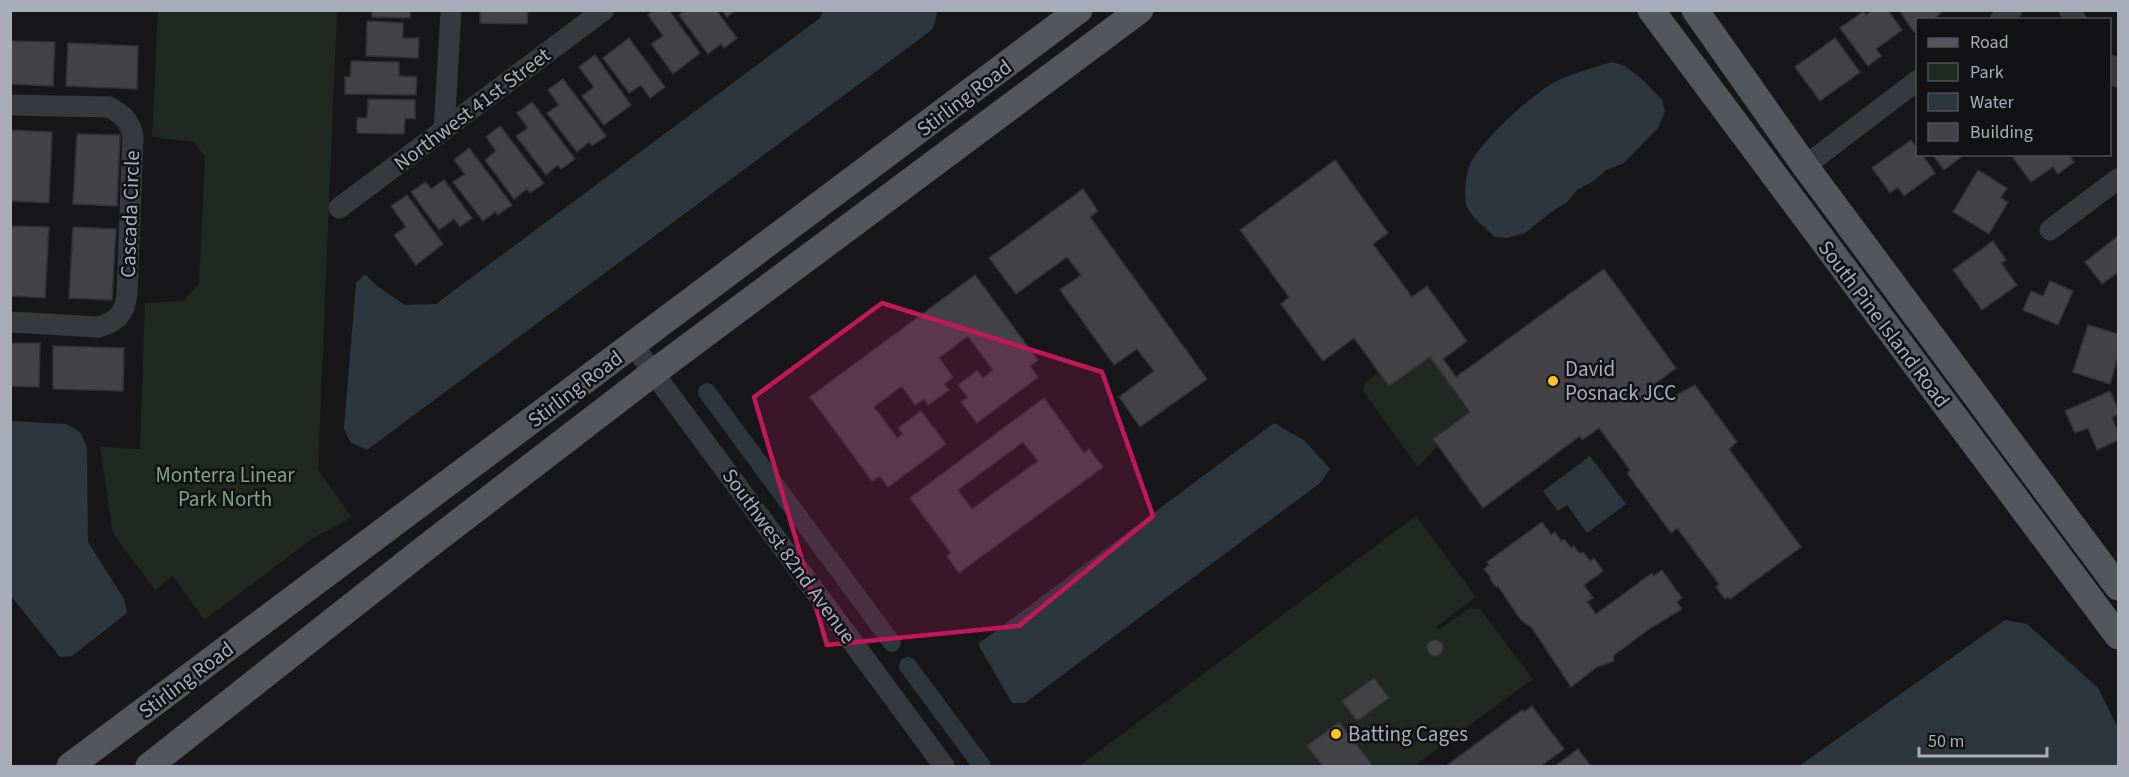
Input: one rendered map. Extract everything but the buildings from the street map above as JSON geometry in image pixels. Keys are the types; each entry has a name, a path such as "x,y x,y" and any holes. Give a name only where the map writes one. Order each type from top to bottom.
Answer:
{"main road":[{"name":"Stirling Road","path":"70,766 1079,10"},
{"name":"Stirling Road","path":"149,766 442,535 653,373 1140,10"},
{"name":"South Pine Island Road","path":"1651,10 2118,636"},
{"name":"South Pine Island Road","path":"1695,10 1805,166 2118,587"},
{"path":"1024,51 1047,80"}],"street":[{"path":"444,130 451,10"},
{"name":"Northwest 41st Street","path":"339,208 604,10"},
{"path":"1805,166 1916,81"},
{"name":"Cascada Circle","path":"10,105 109,107 126,119 133,136 127,294 124,311 118,319 108,325 98,327 10,322"},
{"path":"2050,230 2118,179"},
{"name":"Southwest 82nd Avenue","path":"633,345 944,766"}],"highlighted area":[{"path":"882,303 1102,372 1153,516 1019,626 827,645 754,397"}],"green space":[{"name":"Monterra Linear Park North","path":"158,11 337,11 318,470 352,517 313,538 204,620 173,576 155,590 113,534 100,447 140,449 145,303 183,301 199,284 205,156 193,142 152,137"},
{"path":"1430,357 1470,412 1418,467 1363,391 1365,383 1379,372 1389,386"},
{"path":"1416,516 1476,597 1436,627 1438,630 1470,608 1481,610 1533,679 1414,766 1079,766"}],"water":[{"path":"935,10 937,13 933,29 367,450 350,442 344,428 356,283 365,274 377,286 405,305 436,304 820,18 823,11"},
{"path":"1612,62 1625,66 1644,81 1662,100 1665,112 1658,128 1624,163 1606,170 1595,180 1577,190 1567,202 1525,233 1507,238 1495,237 1467,207 1465,196 1468,172 1477,152 1497,130 1545,88 1568,76"},
{"path":"10,421 66,424 80,432 87,447 88,542 124,599 127,613 72,656 60,657 11,596"},
{"path":"1274,423 1305,441 1330,469 1320,483 1025,703 1012,703 978,644"},
{"path":"1590,456 1626,504 1587,533 1567,505 1558,511 1543,491"},
{"path":"2005,620 2027,624 2098,688 2118,728 2118,766 1799,766"}],"waterway":[{"path":"707,392 892,643"},
{"path":"908,666 982,766"}],"place":[{"name":"David Posnack JCC","path":"1553,381"},
{"name":"Batting Cages","path":"1336,734"}]}
